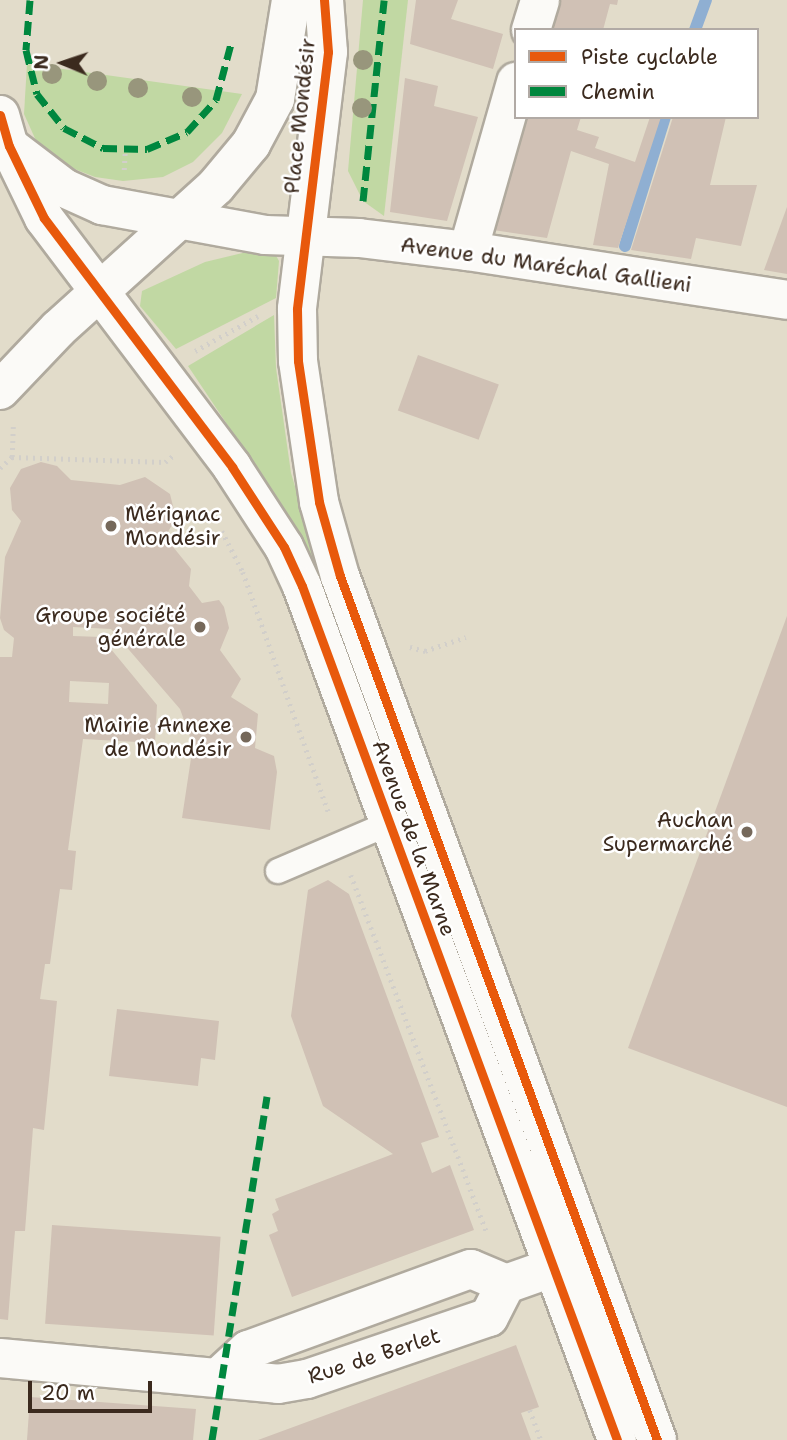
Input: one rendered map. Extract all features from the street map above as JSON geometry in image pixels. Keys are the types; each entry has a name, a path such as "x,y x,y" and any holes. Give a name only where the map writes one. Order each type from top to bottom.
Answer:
{"main road":[{"name":"Place Mondésir","path":"0,390 99,291 216,187 251,144 275,99 291,0"},
{"name":"Place Mondésir","path":"305,234 328,52 324,0"},
{"path":"532,28 540,0"},
{"path":"468,251 514,89"},
{"path":"4,130 81,198 178,220 264,235 305,234"},
{"path":"4,130 44,218 99,291"},
{"name":"Avenue du Maréchal Gallieni","path":"305,234 468,251 787,300"},
{"name":"Avenue de la Marne","path":"305,234 297,309 298,361 319,502 340,576 657,1440"},
{"name":"Avenue de la Marne","path":"99,291 164,372 284,547 390,823 617,1440"},
{"path":"220,1376 248,1350 471,1269 506,1284 554,1267"},
{"name":"Rue de Berlet","path":"0,1358 220,1376 278,1384 307,1379 489,1317 506,1284"},
{"path":"369,1306 392,1329 388,1351"},
{"path":"288,1335 281,1351 283,1366 307,1379"}],"lane":[{"path":"278,871 339,842 390,823"}],"path":[{"path":"12,457 165,462 180,451"},
{"path":"218,524 243,572 339,842 506,1284"},
{"path":"530,1410 541,1440"}],"green space":[{"path":"363,0 408,0 384,216 363,201 348,171"},
{"path":"27,64 242,94 222,133 193,162 163,177 123,181 95,177 59,163 38,145 24,114"},
{"path":"255,250 275,254 279,261 276,298 176,349 140,306 142,291 205,262"},
{"path":"274,315 276,368 291,473 314,550 356,654 343,658 300,545 271,490 188,366"}],"building":[{"path":"416,0 458,0 451,19 503,34 493,69 410,44"},
{"path":"561,0 618,0 617,5 610,4 604,28 553,28"},
{"path":"405,78 438,86 434,106 478,117 447,221 390,212"},
{"path":"525,119 580,119 577,130 599,137 595,148 635,162 649,119 660,119 618,248 593,245 609,164 571,151 547,238 493,230"},
{"path":"672,119 726,119 710,185 757,185 741,246 696,238 691,259 631,250"},
{"path":"787,207 787,274 764,270"},
{"path":"418,355 499,384 479,440 398,410"},
{"path":"41,462 57,466 71,480 120,485 145,477 170,494 176,518 165,537 191,569 189,586 202,603 219,600 224,607 229,628 220,650 241,679 231,697 258,714 255,748 274,756 277,772 270,830 182,818 193,745 180,709 111,629 73,627 73,636 101,637 157,705 155,743 83,739 68,850 76,851 72,890 60,889 50,964 45,964 40,999 57,1001 44,1130 33,1128 25,1231 15,1231 8,1320 0,1319 0,657 12,657 14,638 4,630 0,618 5,557 21,521 12,510 10,488 21,469","holes":["70,681 109,683 108,704 69,702"]},
{"name":"Auchan Supermarché","path":"787,616 787,1107 628,1048"},
{"path":"328,880 349,894 439,1137 421,1143 432,1173 450,1165 474,1230 292,1297 269,1235 278,1231 272,1214 279,1210 275,1199 393,1154 323,1106 291,1016 308,890"},
{"path":"117,1009 219,1021 215,1060 201,1058 198,1086 109,1076"},
{"path":"52,1225 221,1237 214,1336 45,1324"},
{"path":"516,1345 539,1407 521,1413 531,1440 258,1440"},
{"path":"30,1397 196,1409 193,1440 27,1440"}],"waterway":[{"path":"696,28 706,0"},
{"path":"625,246 664,119"}],"marked path":[{"path":"30,0 26,50 37,94 64,128 103,148 147,149 187,132 216,100 232,40"},
{"path":"363,201 384,0"},
{"path":"212,1440 267,1096"}],"cycle path":[{"path":"324,0 328,52 297,309 298,361 319,502 340,576 657,1440"},
{"path":"0,115 9,146 44,218 232,467 284,547 302,586 617,1440"}],"place":[{"name":"Mérignac Mondésir","path":"111,526"},
{"name":"Groupe société générale","path":"200,627"},
{"name":"Mairie Annexe de Mondésir","path":"246,737"},
{"name":"Auchan Supermarché","path":"747,832"}]}
